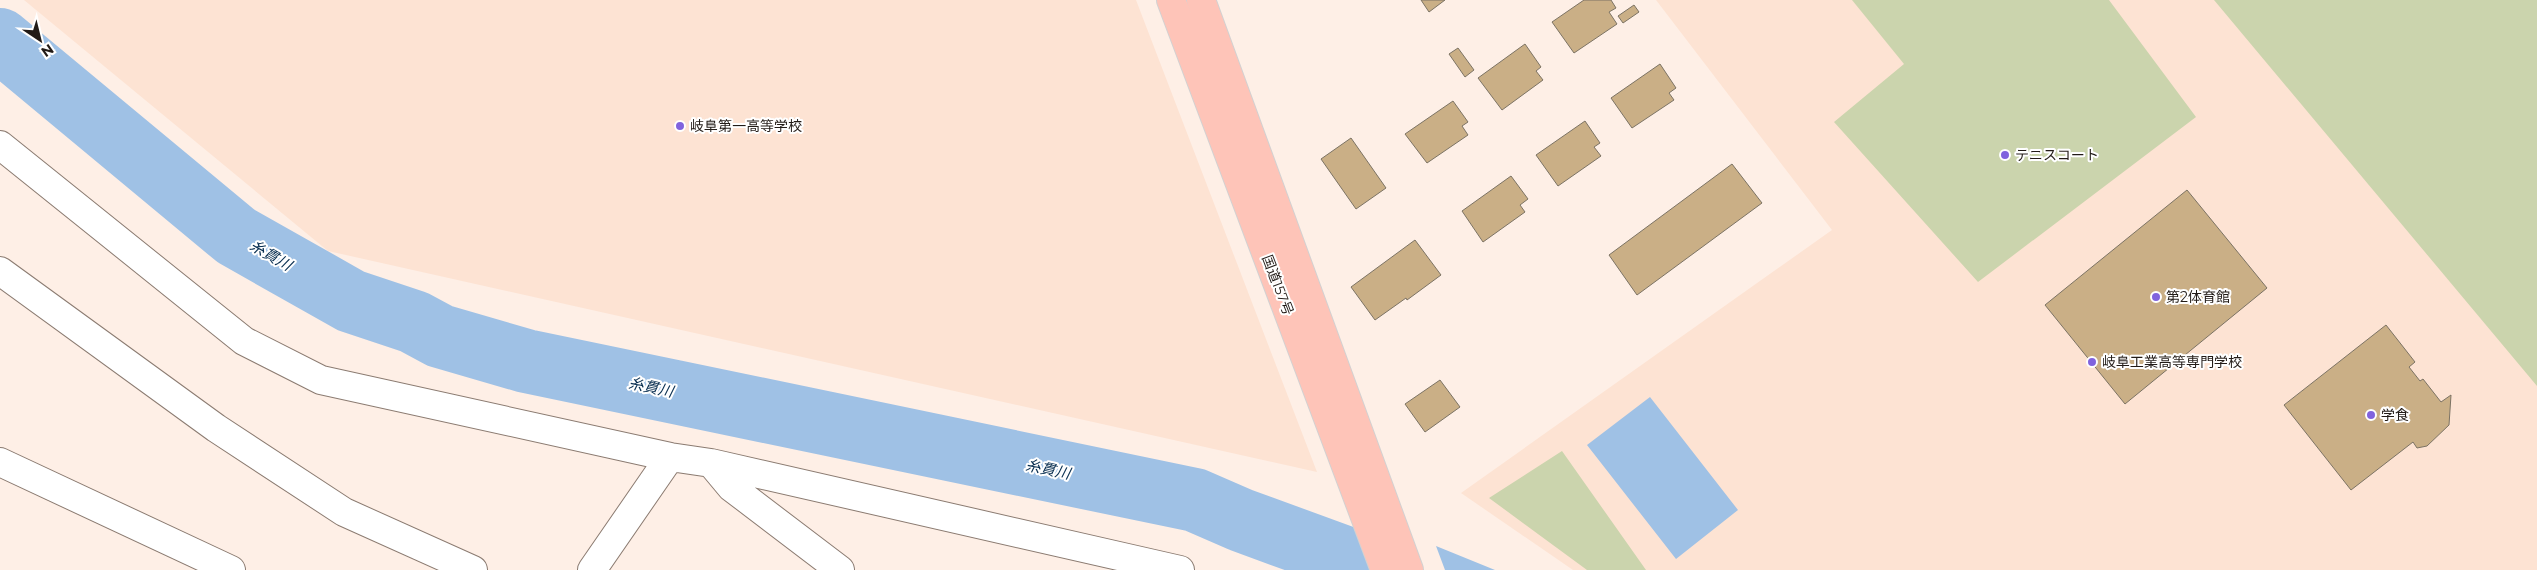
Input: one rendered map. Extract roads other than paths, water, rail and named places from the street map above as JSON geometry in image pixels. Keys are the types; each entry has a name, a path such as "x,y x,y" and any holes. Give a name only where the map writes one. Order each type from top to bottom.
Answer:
{"highway":[{"name":"国道157号","path":"1171,0 1359,470 1409,570"},
{"name":"国道157号","path":"1201,0 1359,470 1385,570"}],"street":[{"path":"0,145 244,341 321,380 670,457 711,463 1180,570"},
{"path":"0,271 216,428 344,512 473,570"},
{"path":"592,570 670,457"},
{"path":"0,462 231,570"},
{"path":"711,463 731,487 840,570"}],"water":[{"path":"1650,397 1738,510 1676,559 1587,445"},
{"path":"1436,546 1495,570 1445,570"}],"waterway":[{"name":"糸貫川","path":"0,40 236,236 351,301 414,322 440,336 526,361 1195,500 1241,520 1378,570"}],"place":[{"name":"岐阜第一高等学校","path":"680,126"},
{"name":"テニスコート","path":"2005,155"},
{"name":"第2体育館","path":"2156,297"},
{"name":"岐阜工業高等専門学校","path":"2092,362"},
{"name":"学食","path":"2371,415"}]}
